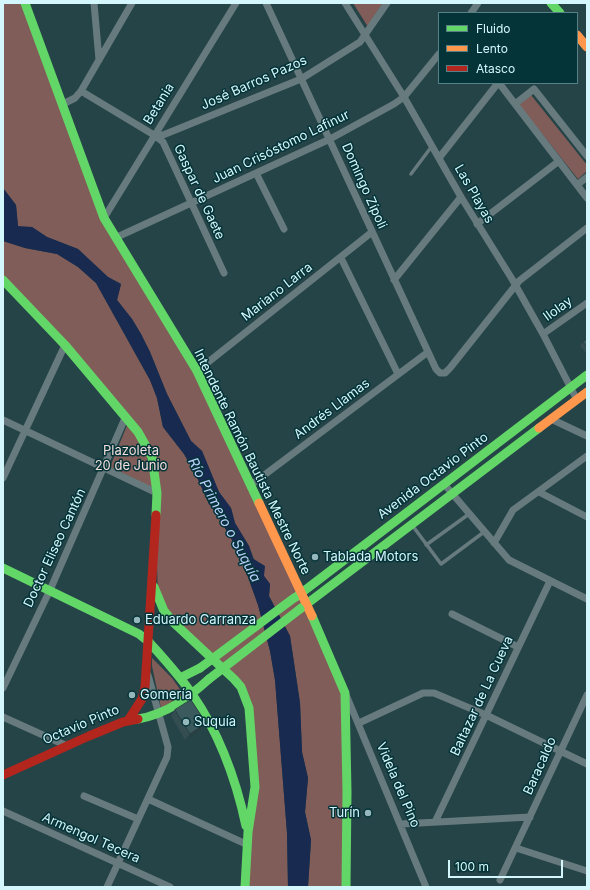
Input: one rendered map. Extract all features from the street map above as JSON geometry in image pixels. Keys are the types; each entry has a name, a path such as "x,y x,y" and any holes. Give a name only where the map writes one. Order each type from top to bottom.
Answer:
{"main road":[{"name":"Intendente Ramón Bautista Mestre Norte","path":"25,3 104,218 197,371 251,485 298,596 345,692 347,792 346,887"},
{"path":"578,36 587,48"},
{"path":"3,280 65,345 126,416 138,432 152,457 157,493 149,642 145,687 142,699 129,719"},
{"name":"Avenida Octavio Pinto","path":"180,678 200,668 298,596 587,375"},
{"name":"Avenida Octavio Pinto","path":"192,694 209,679 587,392"},
{"path":"3,568 139,634 149,642 192,694 205,717 233,775 242,804 248,832"},
{"path":"152,581 164,611 174,623 234,679 245,696 250,708 255,787 248,832 245,887"},
{"name":"Octavio Pinto","path":"3,775 65,745 129,719 141,719 158,714 192,694"}],"street":[{"path":"94,3 99,60"},
{"path":"63,104 75,98 81,91 132,3"},
{"name":"Betania","path":"104,218 236,3"},
{"name":"Domingo Zípoli","path":"266,3 394,280 436,369 440,373 445,373 450,368 515,286"},
{"name":"Las Playas","path":"345,3 404,97 461,197 515,286 543,334 577,400"},
{"name":"José Barros Pazos","path":"154,135 163,135 301,79 356,44 365,36 387,3"},
{"path":"472,12 478,3"},
{"name":"Juan Crisóstomo Lafinur","path":"115,238 330,139 404,97 438,55"},
{"path":"439,158 497,84"},
{"path":"499,84 587,198"},
{"path":"515,104 534,89 587,156"},
{"name":"Gaspar de Gaete","path":"81,91 163,142 224,273"},
{"path":"477,224 559,161"},
{"path":"256,174 284,229"},
{"path":"577,185 587,177"},
{"path":"394,280 461,197"},
{"path":"515,286 523,277 587,228"},
{"name":"Mariano Larra","path":"197,371 372,232"},
{"path":"341,258 398,374"},
{"name":"Ilolay","path":"543,334 587,303"},
{"path":"3,478 65,345"},
{"name":"Andrés Llamas","path":"251,485 428,352"},
{"name":"Doctor Eliseo Cantón","path":"3,688 50,590 126,416"},
{"path":"551,419 587,436"},
{"path":"3,420 157,493"},
{"path":"494,543 513,510 587,456"},
{"path":"444,484 509,560 587,599"},
{"path":"539,492 587,517"},
{"name":"Baltazar de La Cueva","path":"435,822 550,581"},
{"path":"452,614 518,647"},
{"path":"107,887 167,757 168,747 146,666"},
{"name":"Videla del Pino","path":"345,692 426,887"},
{"path":"359,723 423,693 429,692 486,716 587,764"},
{"name":"Baracaldo","path":"500,880 587,695"},
{"path":"3,717 65,745"},
{"path":"84,796 138,819"},
{"path":"148,799 248,845"},
{"name":"Armengol Tecera","path":"3,811 170,887"},
{"path":"401,824 530,817"},
{"path":"516,848 587,872"}],"lane":[{"path":"411,174 432,145"},
{"path":"426,545 469,514"},
{"path":"411,525 441,564 484,532"}],"green space":[{"path":"3,3 25,3 99,204 197,371 345,693 346,887 308,887 311,840 305,812 308,778 302,752 300,703 290,636 269,596 270,584 264,576 263,565 254,559 249,546 235,523 231,508 219,492 202,451 191,441 167,394 141,334 132,319 117,300 121,284 108,277 78,249 47,237 32,227 18,227 16,205 3,188"},
{"path":"353,3 383,3 368,27"},
{"path":"531,95 587,165 587,171 578,179 519,105"},
{"path":"3,241 25,248 57,254 78,267 96,283 150,380 157,398 163,427 184,454 196,475 209,504 215,511 239,552 258,605 270,651 275,680 287,833 288,887 245,887 254,797 245,696 158,600 156,530 149,449 3,280"},
{"name":"Plazoleta 20 de Junio","path":"128,423 146,451 153,488 110,467"},
{"path":"152,658 172,678 184,695 161,708 152,666"}],"water":[{"name":"Río Primero o Suquía","path":"3,188 16,205 18,226 32,227 47,237 78,249 108,277 121,284 117,300 132,319 141,334 167,394 191,441 202,451 219,492 231,508 235,523 249,546 253,559 265,566 264,576 270,584 269,596 290,636 300,703 302,752 308,778 305,812 311,840 308,887 288,887 287,833 275,680 270,651 258,605 239,552 215,511 209,504 196,475 184,454 163,427 157,398 150,380 96,283 78,267 57,254 25,248 3,241"}],"building":[{"path":"587,339 587,347 583,342"},
{"name":"Suquía","path":"191,700 206,723 190,734 175,710"}],"traffic: fast":[{"path":"25,3 104,218 197,371 259,503"},
{"path":"551,3 559,12"},
{"path":"3,280 65,345 138,432 152,457 157,493 156,515"},
{"path":"296,597 587,375"},
{"path":"300,609 539,428"},
{"path":"3,568 139,634 149,642"},
{"path":"154,587 164,611 174,623 234,679 241,687 249,708 255,787 248,832 245,887"},
{"path":"200,668 294,598"},
{"path":"209,679 300,609"},
{"path":"312,616 345,693 347,792 346,887"},
{"path":"149,642 187,687 210,724 232,774 246,826"},
{"path":"180,678 200,668"},
{"path":"138,719 149,717 168,709 185,699 209,679"}],"traffic: slow":[{"path":"578,36 587,47"},
{"path":"539,428 587,392"},
{"path":"259,503 312,616"}],"traffic: jam":[{"path":"129,719 142,699 145,687 156,515"},
{"path":"3,775 89,736 123,722 138,719"}],"place":[{"name":"Tablada Motors","path":"315,557"},
{"name":"Eduardo Carranza","path":"137,620"},
{"name":"Gomería","path":"132,695"},
{"name":"Suquía","path":"186,722"},
{"name":"Turín","path":"368,813"}]}
